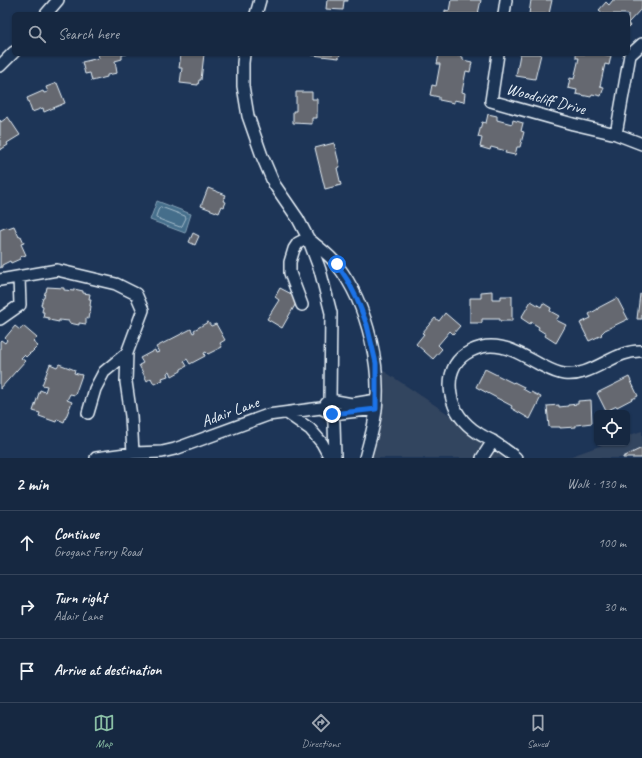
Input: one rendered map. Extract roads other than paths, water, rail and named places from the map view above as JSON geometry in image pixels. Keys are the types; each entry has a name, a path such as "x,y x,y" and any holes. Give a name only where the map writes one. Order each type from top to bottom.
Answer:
{"street":[{"path":"48,12 58,0"},
{"path":"257,12 260,0"},
{"path":"504,12 506,0"},
{"path":"630,55 642,44"},
{"path":"0,66 12,54"},
{"path":"244,56 243,86 252,130 274,184 298,219 308,238 320,270 331,313 330,400 334,423 335,458"},
{"name":"Woodcliff Drive","path":"498,56 491,101 616,134 642,144"},
{"path":"616,134 630,56"},
{"path":"302,305 290,273 290,262 294,249 298,243 308,238"},
{"path":"308,238 337,264 357,299 367,325 376,363 376,405 375,422 365,458"},
{"path":"0,280 19,278 57,270 116,284 136,294 143,310 126,353 126,382 131,416 134,454"},
{"path":"0,319 20,306 19,278"},
{"path":"516,458 508,451 479,434 466,424 458,414 452,401 449,388 451,376 456,365 464,355 477,348 491,346 509,349 520,353 551,370 564,374 574,374 584,372 625,354 642,351"},
{"path":"88,413 95,389 104,372 126,353"},
{"path":"330,400 352,404 376,405"},
{"path":"330,400 321,408 332,414 376,405"},
{"name":"Adair Lane","path":"96,458 162,452 175,449 268,415 321,408"},
{"path":"287,413 310,429 322,443 330,458"},
{"path":"482,458 492,441"}],"water":[{"path":"157,201 191,214 185,233 150,220"}]}
